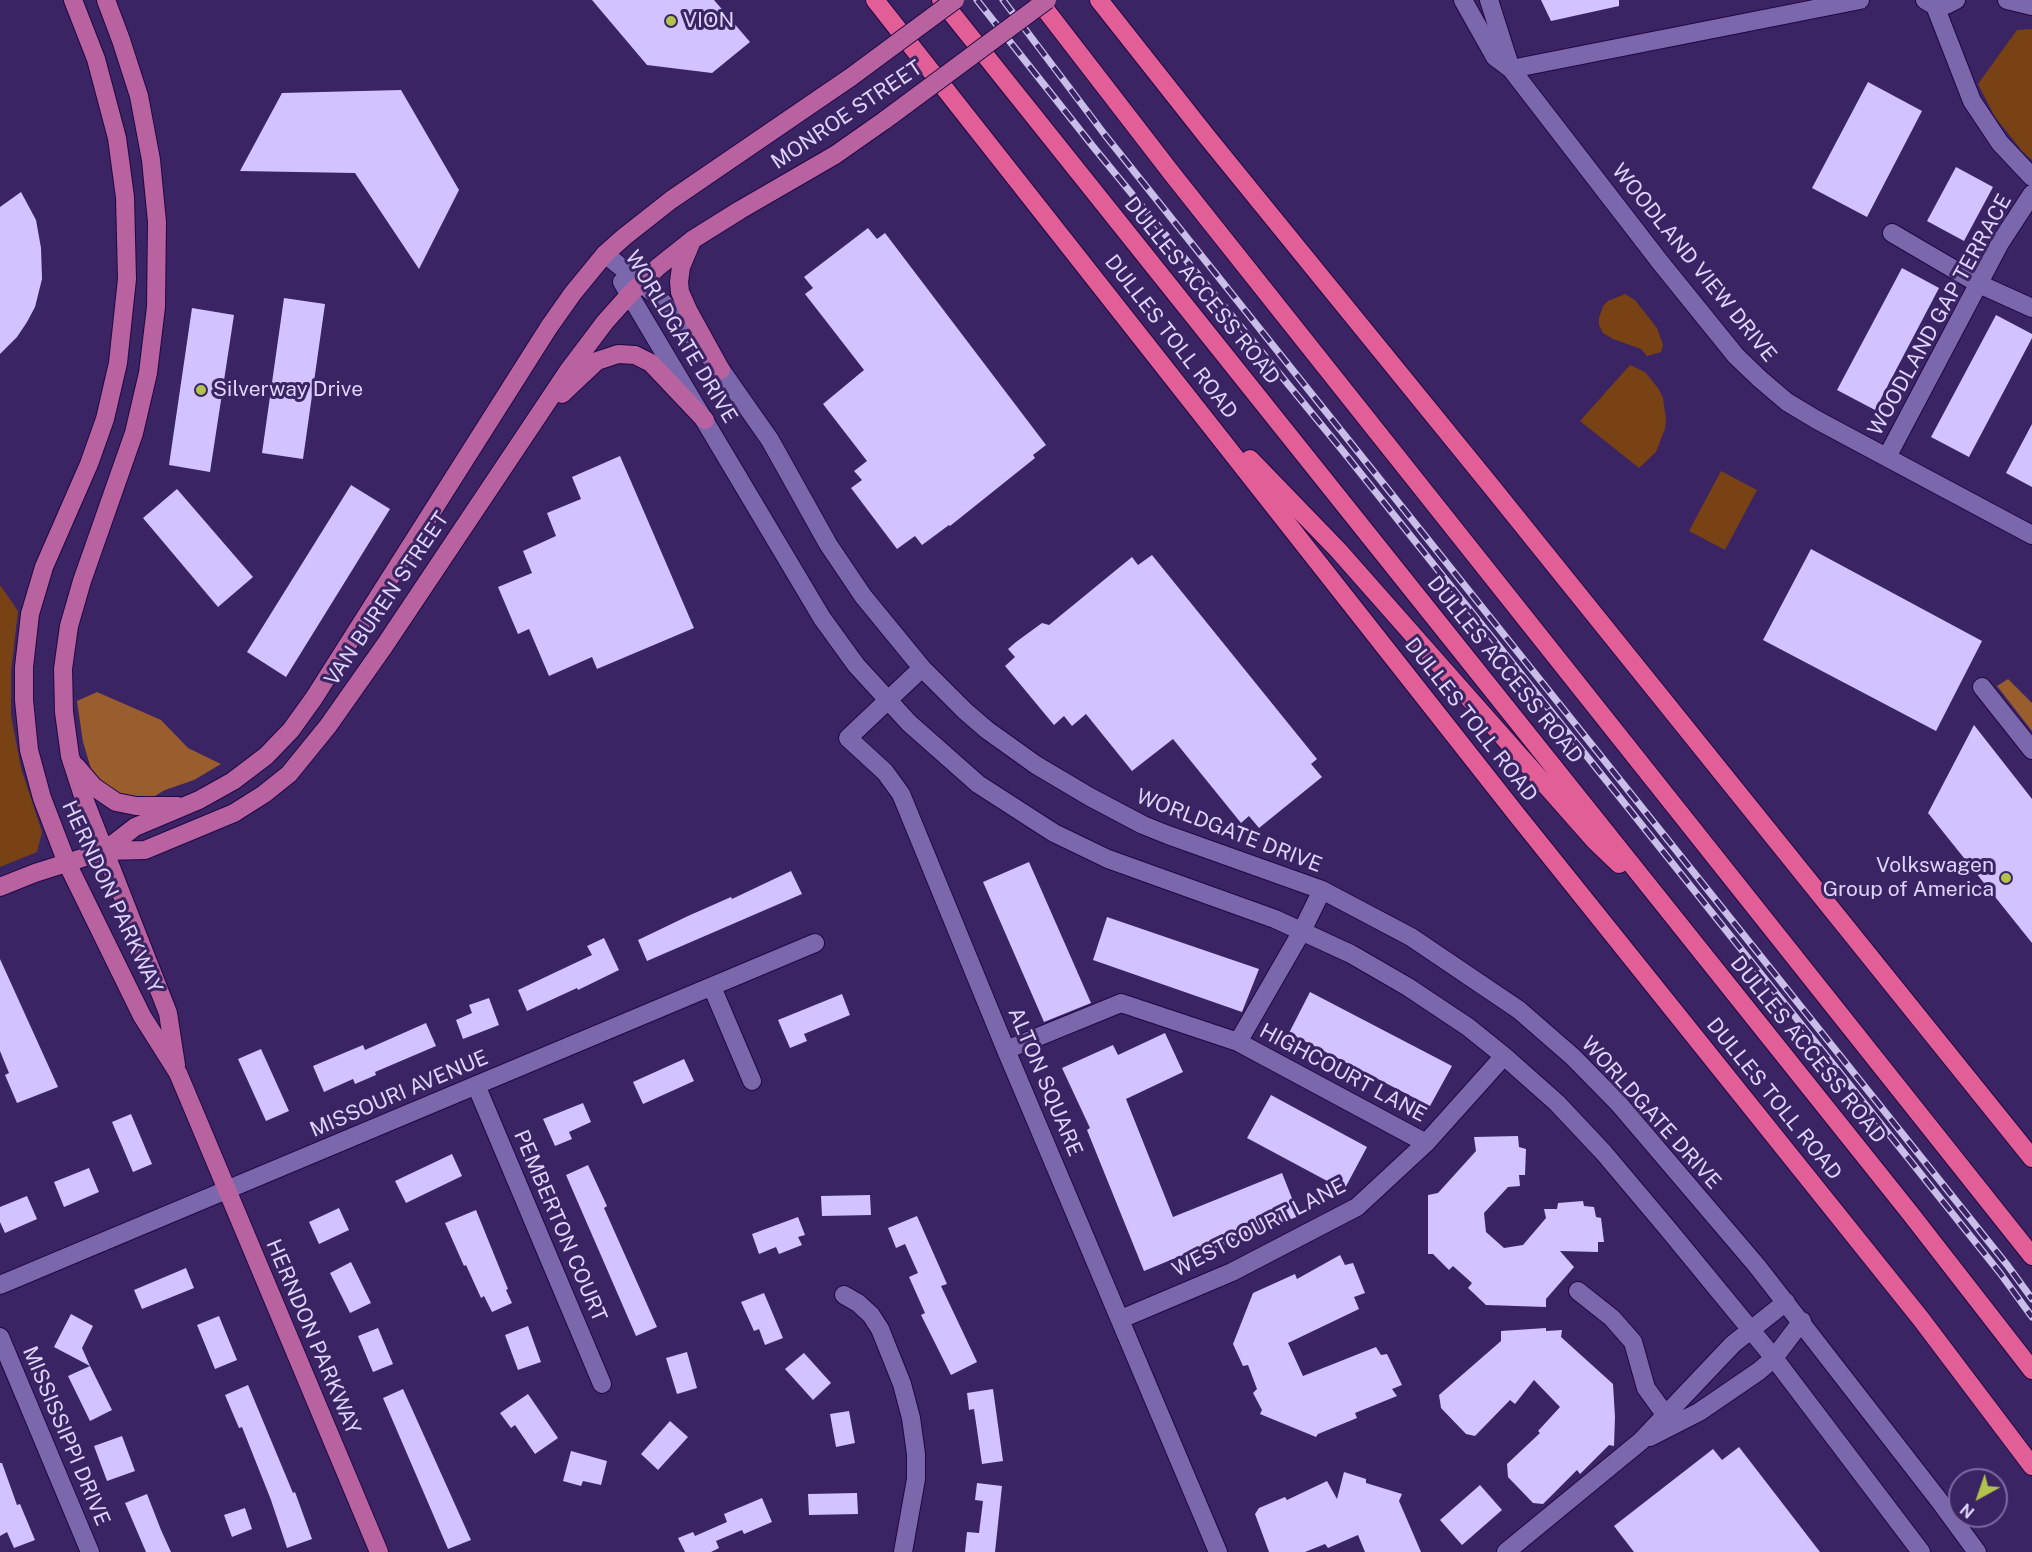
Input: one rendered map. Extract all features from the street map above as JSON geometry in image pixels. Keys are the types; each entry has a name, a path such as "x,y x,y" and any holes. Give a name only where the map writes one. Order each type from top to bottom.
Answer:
{"highway":[{"name":"DULLES TOLL ROAD","path":"875,0 1599,918 1914,1310 2032,1466"},
{"name":"DULLES ACCESS ROAD","path":"941,0 1910,1214 2032,1371"},
{"path":"1038,0 1173,175 2032,1256"},
{"path":"1099,0 2032,1158"},
{"path":"1184,391 1338,550 1595,841 1674,918"}],"main road":[{"name":"HERNDON PARKWAY","path":"73,0 96,59 117,138 125,197 127,260 122,335 112,394 89,464 44,567 30,614 26,638 24,700 28,750 42,798 67,863 142,1016 177,1073 379,1552"},
{"name":"HERNDON PARKWAY","path":"106,0 139,96 151,160 157,222 156,307 148,373 134,433 82,581 69,626 65,645 63,690 67,736 72,761 83,796 168,1013 177,1073"},
{"name":"MONROE STREET","path":"605,255 671,200 851,77 955,0"},
{"name":"MONROE STREET","path":"635,289 692,240 836,155 1047,0"},
{"path":"692,240 681,267 680,292 687,310 721,370"},
{"name":"VAN BUREN STREET","path":"104,851 135,827 185,806 233,781 278,744 297,722 549,327 577,287 605,255"},
{"name":"VAN BUREN STREET","path":"0,887 104,851 145,850 200,828 249,804 289,774 321,736 385,645 532,423 593,338 635,289"},
{"path":"532,423 597,361 611,355 625,353 636,355 651,363 705,420"},
{"path":"72,761 94,787 116,802 136,806 185,806"}],"street":[{"name":"WOODLAND VIEW DRIVE","path":"1463,0 1495,57 1511,69 1652,253 1736,356 1787,402 2032,535"},
{"name":"WOODLAND VIEW DRIVE","path":"1490,0 1511,69"},
{"path":"1511,69 1860,0"},
{"path":"1929,3 1946,5 1956,0"},
{"path":"2007,0 2032,6"},
{"path":"1929,3 1972,101 2000,143 2032,177"},
{"name":"WOODLAND GAP TERRACE","path":"1887,457 2000,243 2032,194"},
{"path":"1892,233 1979,284 2032,309"},
{"name":"WORLDGATE DRIVE","path":"605,255 635,289 705,420 817,610 856,665 887,701 931,744 978,784 1054,833 1108,859 1302,931 1351,954 1408,987 1467,1027 1504,1056 1557,1103 1604,1153 1752,1330 1921,1552"},
{"name":"WORLDGATE DRIVE","path":"635,289 658,297 721,370 770,440 846,571 881,620 922,668 964,711 987,730 1036,765 1090,798 1168,836 1322,891 1411,937 1519,1010 1573,1057 1619,1104 1802,1321 1977,1552"},
{"name":"ALTON SQUARE","path":"922,668 848,738 885,772 901,794 1006,1050 1218,1552"},
{"path":"1982,687 2032,750"},
{"name":"HIGHCOURT LANE","path":"1238,1042 1302,931 1322,891"},
{"name":"MISSOURI AVENUE","path":"0,1285 815,943"},
{"path":"712,987 752,1081"},
{"name":"HIGHCOURT LANE","path":"1006,1050 1121,1003 1238,1042 1426,1143"},
{"name":"WESTCOURT LANE","path":"1121,1319 1232,1272 1357,1207 1426,1143 1504,1056"},
{"name":"PEMBERTON COURT","path":"476,1085 602,1384"},
{"path":"1578,1291 1612,1318 1633,1342 1646,1388 1669,1420"},
{"path":"844,1295 864,1309 879,1329 902,1384 912,1418 916,1479 903,1552"},
{"path":"1506,1552 1669,1420 1733,1344 1786,1302"},
{"path":"1669,1420 1699,1412 1759,1371 1774,1358 1802,1321"},
{"name":"MISSISSIPPI DRIVE","path":"0,1337 90,1552"}],"shaded area":[{"path":"2032,29 2032,160 1995,117 1978,84 2017,30"},
{"path":"1625,294 1635,300 1657,328 1663,345 1661,352 1647,356 1641,349 1603,333 1599,325 1599,318 1603,306 1608,301"},
{"path":"1630,365 1645,372 1658,388 1663,398 1666,420 1656,452 1639,468 1580,421"},
{"path":"1721,471 1757,490 1725,550 1689,531"},
{"path":"0,585 18,611 11,672 11,715 21,768 42,832 37,852 0,867"},
{"path":"2008,679 2032,703 2032,731 1997,686"},
{"path":"97,692 161,720 188,748 221,764 194,780 123,808 92,772 83,742 77,701"}],"building":[{"name":"VION","path":"592,0 714,0 750,42 712,73 647,65"},
{"path":"1541,0 1619,0 1619,6 1551,21"},
{"path":"1868,82 1922,111 1867,217 1812,188"},
{"path":"401,90 459,190 419,269 355,173 240,171 282,93"},
{"path":"1956,167 1993,187 1964,241 1927,221"},
{"path":"21,192 36,220 41,248 42,279 35,307 27,322 17,337 0,354 0,207"},
{"path":"868,228 877,239 885,233 1046,445 1033,455 1035,458 950,526 922,545 915,536 897,549 851,488 862,480 854,471 867,461 823,404 864,370 805,294 813,288 804,277"},
{"path":"1902,268 1939,288 1875,410 1837,390"},
{"path":"284,298 325,304 303,459 262,453"},
{"name":"Silverway Drive","path":"192,308 234,315 210,472 169,465"},
{"path":"1996,315 2032,334 2032,338 1969,457 1931,437"},
{"path":"2032,424 2032,487 2006,473"},
{"path":"620,456 694,628 597,669 592,657 549,676 529,629 518,634 498,587 532,573 523,551 556,536 547,513 581,499 572,477"},
{"path":"351,485 390,509 286,677 247,652"},
{"path":"177,489 253,577 218,607 143,518"},
{"path":"1811,549 1982,641 1936,731 1763,640"},
{"path":"1152,555 1317,759 1311,764 1322,777 1259,828 1249,816 1241,823 1173,739 1132,771 1086,714 1072,726 1064,716 1054,725 1005,666 1015,657 1008,649 1016,642 1042,623 1049,625 1132,557 1138,565"},
{"name":"Volkswagen Group of America","path":"1974,725 2032,799 2032,943 1928,813"},
{"path":"1029,862 1091,1003 1044,1022 983,882"},
{"path":"791,871 802,894 647,961 638,940"},
{"path":"1107,917 1259,969 1242,1012 1093,960"},
{"path":"604,938 619,970 527,1011 518,990 592,955 587,946"},
{"path":"0,959 58,1087 17,1103 5,1075 9,1073 0,1051"},
{"path":"1310,992 1452,1066 1430,1106 1289,1033"},
{"path":"842,994 850,1015 804,1034 807,1041 790,1048 778,1020"},
{"path":"489,998 499,1025 463,1039 456,1020 472,1013 469,1005"},
{"path":"426,1023 436,1046 375,1072 376,1075 355,1084 353,1079 324,1092 313,1066 363,1045 365,1050"},
{"path":"1165,1033 1183,1072 1126,1099 1173,1217 1282,1173 1299,1216 1198,1255 1195,1250 1144,1271 1087,1130 1090,1128 1062,1068 1113,1045 1118,1055"},
{"path":"261,1049 289,1111 266,1121 238,1059"},
{"path":"684,1059 694,1081 643,1104 633,1082"},
{"path":"1271,1095 1367,1147 1344,1190 1247,1138"},
{"path":"583,1103 591,1122 569,1132 572,1139 555,1146 543,1119"},
{"path":"131,1114 152,1164 133,1172 112,1122"},
{"path":"1518,1136 1519,1147 1526,1149 1525,1175 1519,1175 1520,1186 1508,1187 1484,1213 1486,1232 1504,1248 1523,1245 1546,1218 1544,1209 1557,1209 1558,1203 1583,1201 1584,1206 1594,1207 1596,1217 1601,1218 1604,1242 1598,1242 1598,1252 1560,1251 1574,1267 1546,1299 1546,1307 1486,1305 1468,1288 1472,1283 1453,1266 1449,1270 1433,1254 1428,1254 1428,1195 1438,1193 1476,1151 1474,1137"},
{"path":"452,1154 462,1176 406,1203 395,1181"},
{"path":"588,1165 607,1206 604,1208 657,1327 636,1336 566,1175"},
{"path":"89,1168 99,1192 64,1207 54,1182"},
{"path":"870,1195 871,1215 822,1216 821,1196"},
{"path":"27,1196 37,1219 5,1233 0,1222 0,1207"},
{"path":"339,1208 349,1230 319,1244 309,1222"},
{"path":"476,1210 512,1303 492,1312 484,1296 481,1298 466,1265 464,1266 445,1223"},
{"path":"917,1216 947,1284 941,1286 977,1362 951,1375 921,1315 925,1313 909,1277 918,1273 905,1244 896,1248 888,1228"},
{"path":"798,1217 805,1235 798,1237 802,1245 779,1254 776,1247 759,1254 752,1234"},
{"path":"1340,1255 1345,1265 1353,1263 1365,1293 1354,1297 1359,1309 1288,1343 1303,1376 1376,1347 1381,1355 1387,1354 1402,1385 1392,1389 1397,1396 1355,1413 1357,1418 1318,1434 1316,1437 1260,1414 1262,1410 1253,1393 1257,1389 1248,1365 1243,1366 1233,1344 1253,1293 1295,1274 1297,1279"},
{"path":"351,1262 371,1303 350,1313 330,1273"},
{"path":"186,1268 194,1288 142,1309 134,1290"},
{"path":"764,1293 783,1338 765,1345 759,1329 754,1331 741,1302"},
{"path":"71,1314 93,1326 82,1348 90,1366 54,1347"},
{"path":"219,1316 237,1360 215,1369 197,1325"},
{"path":"528,1326 541,1362 518,1370 505,1335"},
{"path":"378,1328 393,1364 373,1372 358,1336"},
{"path":"1546,1328 1546,1331 1562,1330 1561,1337 1613,1384 1615,1417 1614,1446 1609,1445 1580,1474 1577,1470 1543,1504 1533,1503 1508,1477 1507,1464 1540,1433 1538,1431 1560,1407 1534,1380 1515,1404 1510,1400 1475,1436 1466,1434 1441,1408 1439,1395 1501,1341 1501,1331"},
{"path":"687,1352 697,1388 677,1394 666,1358"},
{"path":"804,1353 831,1383 813,1400 785,1369"},
{"path":"90,1366 112,1410 90,1421 68,1376"},
{"path":"248,1385 293,1493 295,1492 312,1539 287,1548 242,1427 239,1428 225,1395"},
{"path":"403,1389 471,1540 448,1549 383,1398"},
{"path":"993,1389 1003,1461 982,1464 974,1409 969,1410 967,1393"},
{"path":"528,1394 558,1438 535,1454 515,1425 511,1428 500,1413"},
{"path":"849,1411 855,1443 836,1447 830,1414"},
{"path":"670,1421 688,1437 658,1470 641,1454"},
{"path":"122,1436 135,1471 107,1481 94,1446"},
{"path":"1739,1447 1820,1552 1634,1552 1614,1526 1713,1449 1722,1460"},
{"path":"571,1451 607,1461 601,1485 583,1481 581,1486 563,1481"},
{"path":"0,1463 2,1463 17,1505 20,1504 35,1540 14,1548 7,1532 0,1536"},
{"path":"1344,1472 1366,1479 1366,1483 1402,1494 1399,1501 1421,1552 1365,1552 1358,1535 1328,1548 1325,1544 1305,1552 1269,1552 1255,1514 1259,1508 1285,1497 1287,1500 1327,1481 1337,1499"},
{"path":"977,1483 1002,1486 995,1552 965,1552 967,1532 979,1533 983,1501 975,1500"},
{"path":"1480,1485 1502,1510 1462,1545 1440,1520"},
{"path":"857,1493 858,1514 809,1515 808,1494"},
{"path":"147,1494 171,1552 146,1552 125,1503"},
{"path":"762,1498 772,1522 744,1534 742,1530 716,1541 719,1548 711,1552 685,1552 678,1538 693,1532 695,1536 727,1522 724,1514"},
{"path":"245,1508 252,1529 232,1537 224,1515"}],"railway":[{"path":"977,0 1095,149 1342,450 2000,1273 2032,1317"},
{"path":"1003,0 1105,135 2032,1299"}],"place":[{"name":"VION","path":"671,21"},
{"name":"Silverway Drive","path":"201,390"},
{"name":"Volkswagen Group of America","path":"2006,878"}]}
